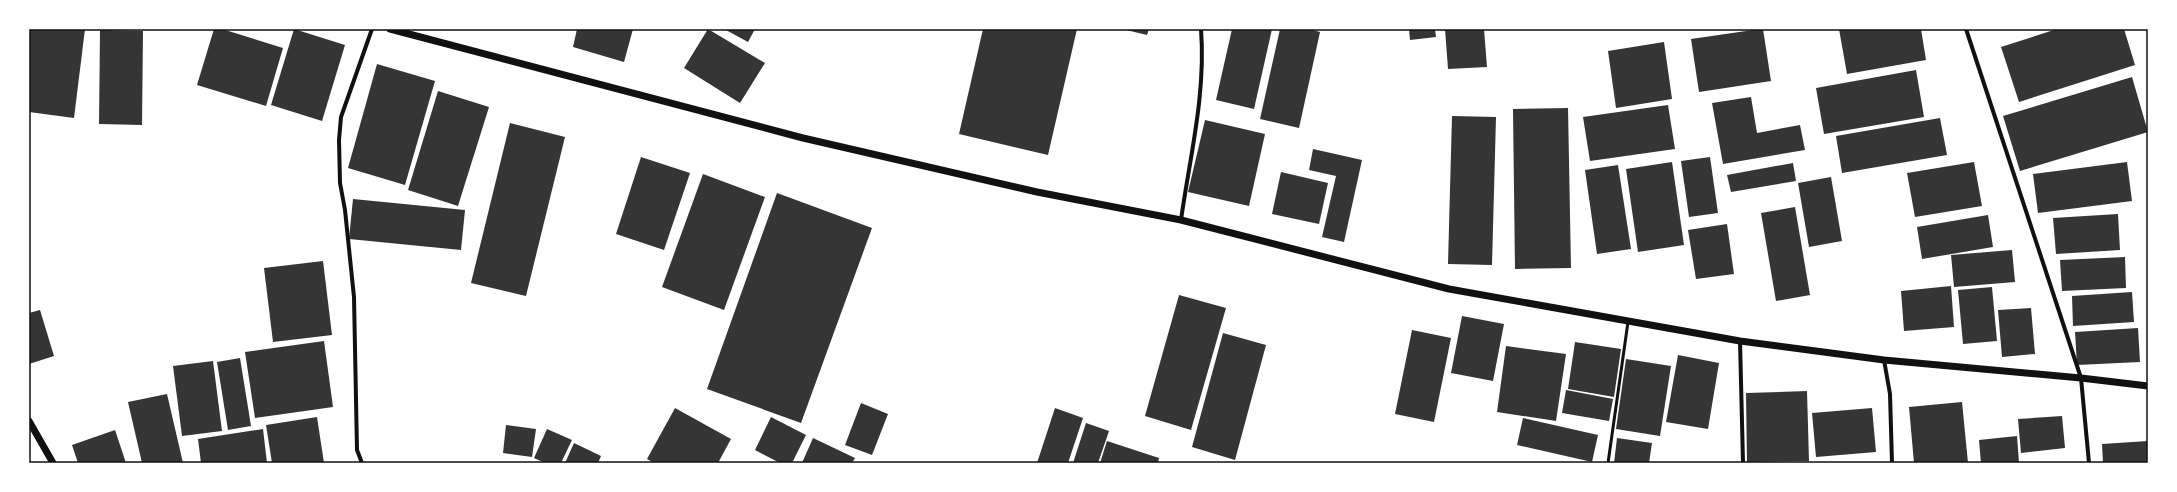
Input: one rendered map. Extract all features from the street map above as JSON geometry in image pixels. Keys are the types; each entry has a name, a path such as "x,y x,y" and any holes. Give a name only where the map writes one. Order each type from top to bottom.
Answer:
{"street":[{"path":"362,463 357,450 354,298 345,210 340,184 339,140 341,117 372,29"},
{"path":"1181,220 1202,90 1203,55 1201,29"},
{"path":"1966,29 2081,378 2088,463"},
{"path":"395,30 803,138 1037,192 1181,220 1449,289 1740,341 1884,360 2081,378 2148,386"},
{"path":"1740,341 1742,463"},
{"path":"1884,360 1890,394 1892,463"},
{"path":"29,421 53,463"}],"lane":[{"path":"1608,463 1628,322"}],"building":[{"path":"30,29 85,29 74,118 29,112"},
{"path":"214,29 222,29 283,48 266,106 197,85"},
{"path":"294,29 345,45 322,121 271,105"},
{"path":"577,29 633,29 624,62 573,47"},
{"path":"708,29 765,63 740,103 684,68"},
{"path":"724,29 755,29 748,42"},
{"path":"983,29 1077,29 1048,155 959,134"},
{"path":"1122,29 1149,29 1147,35"},
{"path":"1232,29 1272,29 1254,109 1216,100"},
{"path":"1280,29 1309,29 1320,32 1299,128 1260,119"},
{"path":"1409,29 1435,29 1436,37 1410,40"},
{"path":"1445,29 1484,29 1487,67 1448,69"},
{"path":"1763,29 1771,81 1699,92 1691,39"},
{"path":"1839,29 1921,29 1926,60 1847,74"},
{"path":"2057,29 2124,29 2135,65 2019,102 2001,47"},
{"path":"100,30 143,31 142,125 99,124"},
{"path":"1664,42 1672,99 1616,108 1608,51"},
{"path":"377,64 435,81 405,185 348,168"},
{"path":"1916,70 1924,117 1824,134 1816,88"},
{"path":"2132,77 2148,132 2020,171 2003,116"},
{"path":"438,91 489,107 458,206 408,190"},
{"path":"1751,97 1757,133 1800,125 1805,150 1723,164 1712,103"},
{"path":"1668,105 1675,149 1590,161 1583,117"},
{"path":"1568,108 1571,268 1515,269 1513,109"},
{"path":"1452,116 1496,117 1492,265 1448,264"},
{"path":"1940,118 1947,155 1842,173 1836,136"},
{"path":"1205,120 1265,134 1249,206 1188,192"},
{"path":"510,123 565,137 526,296 471,283"},
{"path":"1313,149 1362,160 1344,242 1322,237 1336,176 1309,170"},
{"path":"641,157 690,173 664,250 616,234"},
{"path":"1710,157 1718,213 1689,217 1681,161"},
{"path":"1672,162 1684,245 1638,252 1626,169"},
{"path":"1974,162 1982,206 1915,217 1907,173"},
{"path":"2127,162 2132,201 2038,213 2033,174"},
{"path":"1793,163 1796,181 1731,192 1727,175"},
{"path":"1618,165 1631,249 1597,254 1585,170"},
{"path":"1281,172 1328,183 1319,224 1272,214"},
{"path":"703,174 765,197 724,310 662,287"},
{"path":"1831,177 1842,241 1809,247 1798,183"},
{"path":"777,193 872,228 801,423 707,389"},
{"path":"353,199 465,210 461,250 349,239"},
{"path":"1795,207 1810,295 1776,301 1761,213"},
{"path":"2118,214 2120,250 2056,254 2053,218"},
{"path":"1988,215 1993,247 1922,259 1917,227"},
{"path":"1727,224 1734,274 1696,279 1688,230"},
{"path":"2012,250 2015,282 1954,287 1951,255"},
{"path":"2125,257 2126,288 2062,291 2060,260"},
{"path":"323,261 332,335 273,342 264,268"},
{"path":"1951,286 1954,327 1904,331 1901,291"},
{"path":"1992,287 1997,341 1963,344 1958,290"},
{"path":"2132,292 2134,322 2073,326 2072,296"},
{"path":"1179,295 1226,308 1191,430 1145,416"},
{"path":"2031,308 2035,354 2002,357 1998,310"},
{"path":"40,310 54,356 29,364 29,313"},
{"path":"1462,316 1504,324 1493,381 1451,373"},
{"path":"2138,328 2140,362 2077,365 2075,332"},
{"path":"1412,330 1451,338 1434,422 1395,414"},
{"path":"1223,333 1266,345 1235,460 1192,447"},
{"path":"324,341 333,407 255,418 245,352"},
{"path":"1575,342 1621,349 1614,397 1568,389"},
{"path":"1506,346 1566,354 1556,421 1497,412"},
{"path":"1678,355 1719,363 1708,429 1666,422"},
{"path":"240,358 251,426 228,430 217,362"},
{"path":"1626,359 1671,366 1660,436 1616,429"},
{"path":"213,361 222,431 182,436 173,366"},
{"path":"1566,390 1613,399 1609,421 1562,413"},
{"path":"1807,391 1809,461 1747,462 1746,393"},
{"path":"167,394 183,463 142,463 128,402"},
{"path":"1962,402 1968,463 1914,463 1909,407"},
{"path":"861,403 888,414 872,455 845,445"},
{"path":"675,408 731,439 718,463 654,463 647,459"},
{"path":"1055,408 1083,418 1068,463 1037,463"},
{"path":"1872,408 1876,452 1816,457 1812,413"},
{"path":"2062,416 2065,448 2021,453 2018,419"},
{"path":"317,417 324,463 272,463 266,425"},
{"path":"771,417 806,435 792,463 780,463 755,450"},
{"path":"1523,418 1598,435 1592,462 1517,445"},
{"path":"1086,423 1109,431 1098,463 1073,463"},
{"path":"506,425 536,429 532,457 503,453"},
{"path":"263,429 267,463 201,463 198,439"},
{"path":"547,429 572,440 561,463 545,463 534,458"},
{"path":"115,430 126,463 78,463 72,445"},
{"path":"2017,436 2019,463 1981,463 1979,440"},
{"path":"813,438 855,458 852,463 802,463"},
{"path":"1617,438 1652,443 1649,463 1614,463"},
{"path":"1107,441 1159,458 1158,463 1100,463"},
{"path":"2148,441 2148,463 2103,463 2102,444"},
{"path":"574,443 601,456 598,463 565,463"}]}
